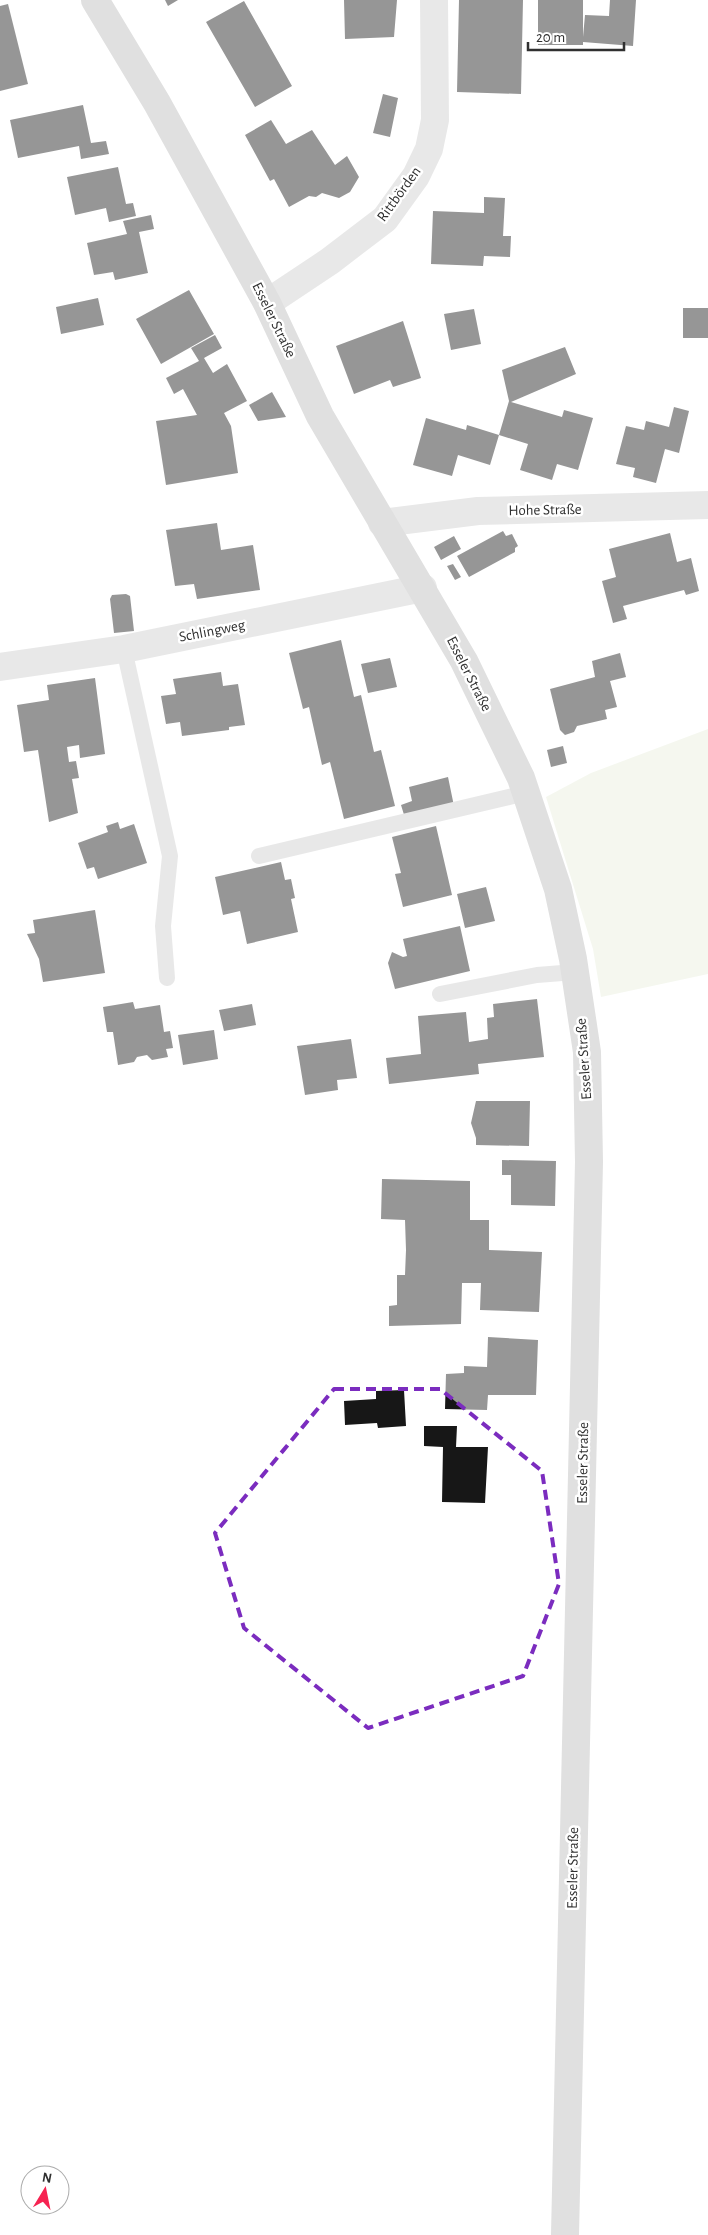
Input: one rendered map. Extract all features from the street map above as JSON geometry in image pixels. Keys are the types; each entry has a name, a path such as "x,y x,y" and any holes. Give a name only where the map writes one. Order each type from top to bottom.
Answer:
{"main road":[{"name":"Esseler Straße","path":"95,0 157,103 267,303 320,416 382,523 423,588 464,661 521,778 558,890 575,972 587,1052 588,1162 565,2235"}],"street":[{"name":"Rittbörden","path":"267,303 330,261 385,219 416,176 429,149 436,120 434,0"},
{"name":"Hohe Straße","path":"382,523 478,511 708,505"},
{"name":"Schlingweg","path":"0,667 124,649 423,588"}],"lane":[{"path":"124,649 170,856 163,926 167,978"},
{"path":"259,856 526,793"},
{"path":"440,994 537,975 575,972"}],"highlighted area":[{"path":"334,1389 440,1389 542,1471 559,1584 523,1676 368,1728 244,1628 215,1533"}],"green space":[{"path":"708,729 708,974 601,997 593,949 546,797 591,773"}],"building":[{"path":"165,0 178,0 168,6"},
{"path":"344,0 397,0 394,37 345,39"},
{"path":"459,0 523,0 521,94 457,92"},
{"path":"538,0 583,0 583,37 585,15 609,16 610,0 636,0 633,46 583,42 583,45 538,45"},
{"path":"244,1 292,86 255,107 206,22"},
{"path":"8,4 28,84 0,91 0,6"},
{"path":"383,94 398,98 390,137 373,133"},
{"path":"83,105 91,143 106,141 109,154 81,159 79,146 18,158 10,120"},
{"path":"271,120 286,144 312,130 335,165 347,156 359,177 350,192 339,198 322,193 316,197 309,196 289,207 274,179 270,181 245,135"},
{"path":"118,167 126,204 133,203 136,216 109,222 106,208 75,215 67,177"},
{"path":"484,197 505,198 503,236 511,236 510,257 484,256 483,266 431,264 433,211 484,213"},
{"path":"151,215 154,229 139,232 148,273 115,280 113,272 94,275 87,243 127,234 123,221"},
{"path":"189,290 214,334 161,364 136,319"},
{"path":"98,298 104,325 61,334 56,307"},
{"path":"683,308 708,308 708,338 683,338"},
{"path":"474,309 481,344 451,350 444,314"},
{"path":"403,321 421,378 393,387 390,380 354,394 336,346"},
{"path":"215,335 222,348 204,358 213,373 227,364 247,401 224,413 231,426 238,473 166,485 156,421 197,415 183,389 174,394 166,378 199,361 191,348"},
{"path":"565,347 576,374 511,402 562,417 564,410 593,418 578,470 557,464 552,480 520,470 528,444 499,435 509,401 502,370"},
{"path":"272,392 286,417 258,421 249,405"},
{"path":"674,407 689,411 679,453 665,449 656,483 633,477 635,468 616,464 626,426 644,430 646,421 669,427"},
{"path":"426,418 466,430 467,425 499,435 490,465 458,455 452,476 413,465"},
{"path":"217,523 221,550 253,545 260,590 197,599 194,584 175,586 166,530"},
{"path":"503,531 506,536 512,534 518,546 515,548 515,552 469,577 457,556"},
{"path":"670,533 677,562 691,558 699,591 686,595 684,590 623,606 627,619 613,623 602,581 616,577 609,549"},
{"path":"454,536 461,549 441,560 434,547"},
{"path":"453,564 461,577 455,580 447,566"},
{"path":"126,594 130,596 134,631 114,633 110,599 112,595"},
{"path":"341,640 354,697 361,695 374,752 381,750 395,806 344,819 330,762 322,765 309,707 303,709 289,653"},
{"path":"620,653 626,677 610,681 617,707 605,710 607,719 577,726 574,732 565,735 560,730 550,689 595,677 592,661"},
{"path":"390,658 397,687 368,693 361,664"},
{"path":"221,672 223,686 238,684 245,725 229,727 229,730 182,736 180,722 166,724 161,696 176,694 173,679"},
{"path":"95,678 105,754 80,758 79,745 67,747 69,762 76,761 79,778 72,779 78,813 49,822 38,750 24,752 17,705 49,700 47,685"},
{"path":"563,746 567,763 551,767 547,750"},
{"path":"448,777 454,806 405,818 401,805 412,801 409,787"},
{"path":"118,822 120,829 134,824 147,863 98,879 94,867 87,869 78,843 108,832 106,826"},
{"path":"436,826 452,895 403,907 395,874 401,873 392,837"},
{"path":"281,862 285,880 291,879 295,898 291,899 298,932 247,944 240,911 223,915 215,877"},
{"path":"486,887 495,921 465,928 457,894"},
{"path":"95,910 105,973 43,982 39,959 27,934 35,933 33,920"},
{"path":"460,926 470,971 395,989 388,963 392,952 403,957 407,956 403,939"},
{"path":"537,999 544,1057 478,1064 479,1074 389,1084 386,1058 421,1054 418,1016 466,1012 469,1042 488,1039 487,1018 494,1017 493,1004"},
{"path":"133,1002 135,1009 160,1005 164,1032 170,1031 173,1048 166,1049 168,1057 152,1060 147,1055 137,1057 134,1062 118,1065 113,1032 107,1032 103,1007"},
{"path":"252,1004 256,1025 224,1031 219,1010"},
{"path":"214,1030 218,1059 183,1065 178,1035"},
{"path":"351,1039 357,1078 337,1080 338,1090 305,1095 297,1046"},
{"path":"476,1101 530,1101 529,1146 476,1145 476,1138 471,1123"},
{"path":"502,1160 556,1161 555,1206 511,1205 511,1175 502,1175"},
{"path":"382,1179 470,1181 470,1220 489,1220 489,1250 542,1252 539,1312 480,1310 481,1283 462,1283 461,1324 389,1326 389,1306 397,1305 397,1275 405,1275 405,1220 381,1219"},
{"path":"488,1337 538,1340 536,1395 488,1395 487,1410 445,1409 446,1374 464,1373 464,1366 487,1367"},
{"path":"404,1390 406,1426 378,1428 377,1423 345,1425 344,1401 376,1399 376,1391"},
{"path":"424,1426 457,1426 456,1447 488,1447 485,1503 442,1502 443,1447 424,1446"}]}
